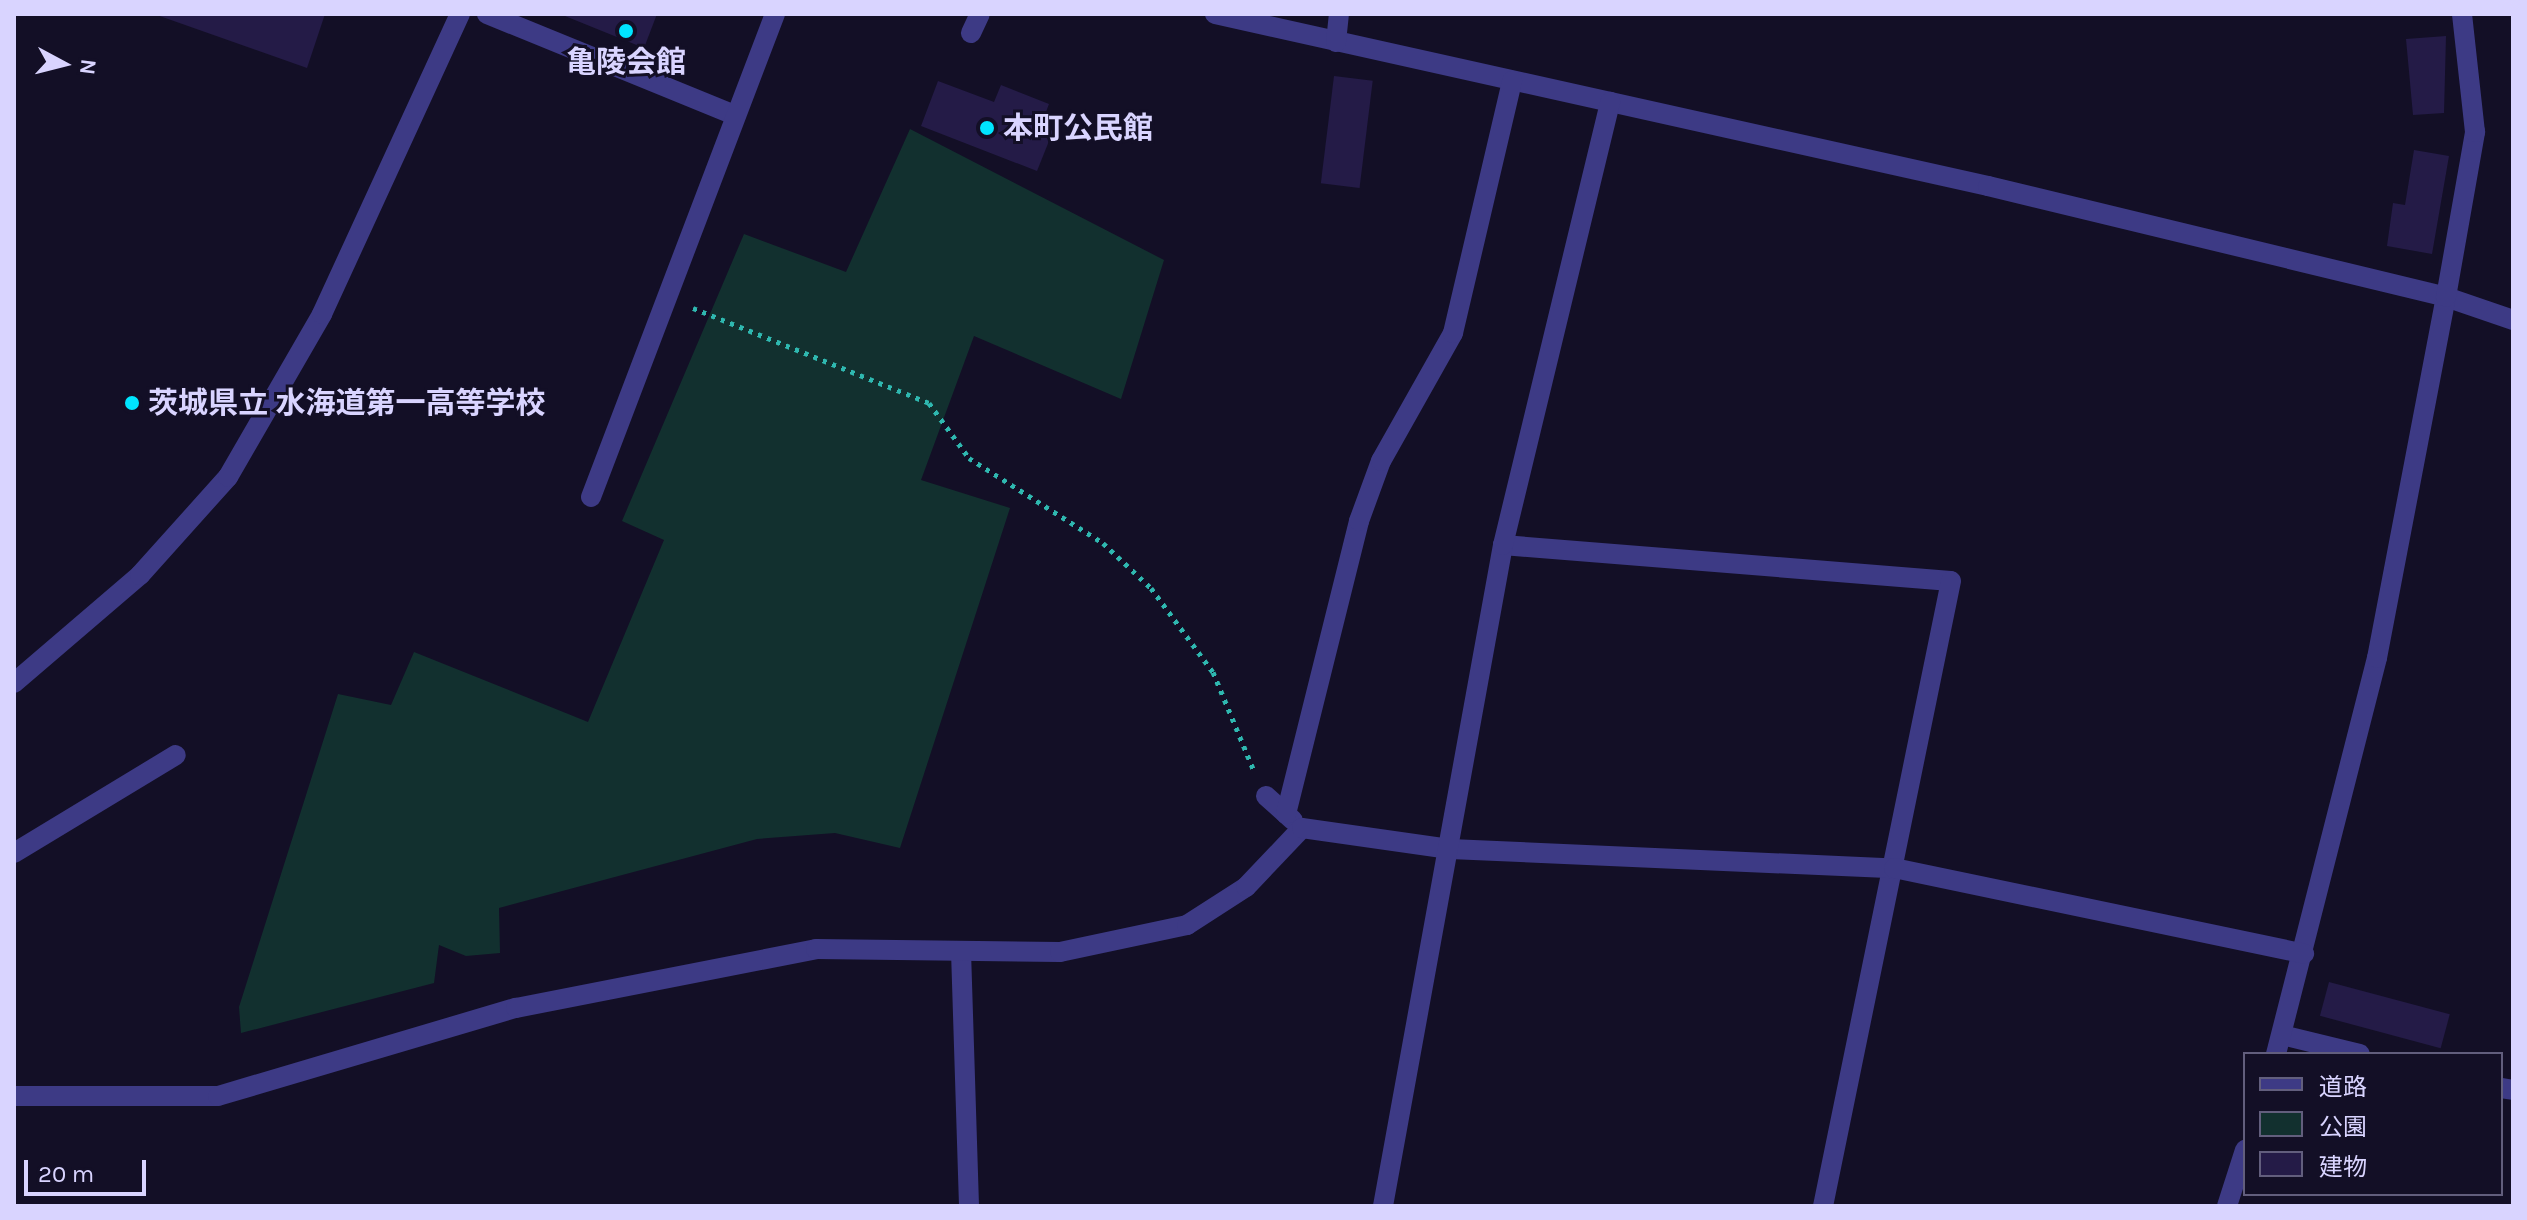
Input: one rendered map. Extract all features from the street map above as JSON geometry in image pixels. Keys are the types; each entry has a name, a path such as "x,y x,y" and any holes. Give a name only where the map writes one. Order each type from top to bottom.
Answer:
{"street":[{"path":"14,683 140,575 228,477 322,314 460,14"},
{"path":"487,14 735,115"},
{"path":"591,497 775,14"},
{"path":"1215,14 1610,102 2446,297 2513,320"},
{"path":"1336,42 1339,14"},
{"path":"2342,1052 2279,1045 2377,658 2446,297 2475,132 2462,14"},
{"path":"1286,814 1359,521 1381,461 1453,333 1512,81"},
{"path":"1383,1206 1503,545 1610,102"},
{"path":"1503,545 1951,581 1823,1206"},
{"path":"14,853 176,755"},
{"path":"1266,796 1302,828 1450,849 1894,868 2304,954"},
{"path":"14,1096 218,1096 516,1008 692,969 816,949 1060,952 1187,925 1246,887 1302,828"},
{"path":"961,951 969,1206"},
{"path":"2227,1206 2243,1156"}],"path":[{"path":"666,298 929,403 969,458 1103,543 1151,588 1213,672 1266,796"}],"green space":[{"path":"910,129 1164,260 1121,399 974,336 921,480 1010,508 900,848 835,833 757,839 499,908 500,953 466,956 439,945 434,983 241,1033 239,1007 338,694 391,705 414,652 588,722 664,540 622,521 744,234 846,272"}],"building":[{"path":"154,14 325,14 307,68"},
{"name":"亀陵会館","path":"560,14 657,14 644,48"},
{"path":"2446,36 2444,113 2413,115 2406,39"},
{"path":"1334,76 1373,81 1360,188 1321,183"},
{"name":"本町公民館","path":"938,81 994,102 1001,85 1049,104 1041,125 1053,131 1037,171 921,126"},
{"path":"2414,150 2449,156 2432,254 2387,246 2393,203 2405,205"},
{"path":"2329,982 2450,1014 2441,1048 2320,1016"}],"place":[{"name":"亀陵会館","path":"626,31"},
{"name":"本町公民館","path":"987,128"},
{"name":"茨城県立 水海道第一高等学校","path":"132,403"}]}
